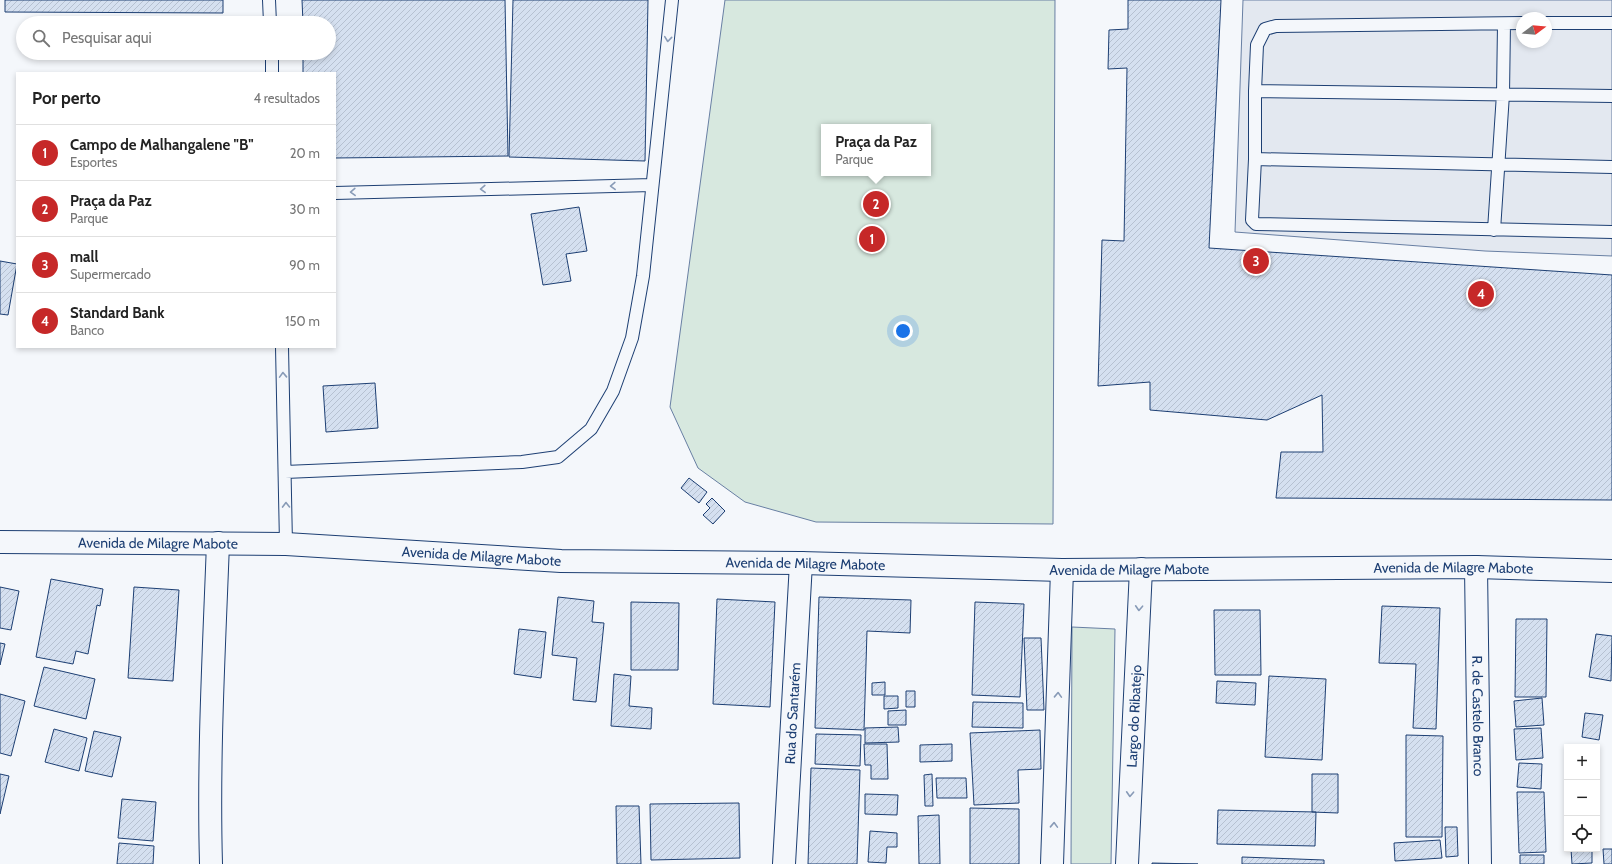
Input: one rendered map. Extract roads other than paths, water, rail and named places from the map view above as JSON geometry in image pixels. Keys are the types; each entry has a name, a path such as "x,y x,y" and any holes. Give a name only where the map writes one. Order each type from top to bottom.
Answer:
{"street":[{"name":"Avenida de Milagre Mabote","path":"0,542 286,544 561,561 801,563 1062,570 1476,567 1612,570"},
{"path":"211,864 210,830 212,719 218,543"},
{"name":"Rua do Santarém","path":"784,864 801,563"},
{"name":"R. de Castelo Branco","path":"1476,567 1480,864"},
{"name":"Largo do Ribatejo","path":"1126,864 1141,569"},
{"path":"1052,864 1062,570"}],"lane":[{"path":"269,0 270,16"},
{"path":"285,472 522,462 558,457 591,429 613,391 633,330 643,276 672,0"},
{"path":"1516,23 1276,26 1265,29 1257,45 1255,159 1252,220 1256,224 1612,232"},
{"path":"1552,23 1612,23"},
{"path":"1494,230 1497,165 1503,94 1504,24"},
{"path":"272,60 272,72"},
{"path":"1255,91 1612,96"},
{"path":"1255,159 1612,167"},
{"path":"336,193 652,185"},
{"path":"282,348 286,544"}],"place":[{"name":"Praça da Paz","path":"876,204"},
{"name":"Campo de Malhangalene \"B\"","path":"872,239"},
{"name":"mall","path":"1256,261"},
{"name":"Standard Bank","path":"1481,294"}]}
